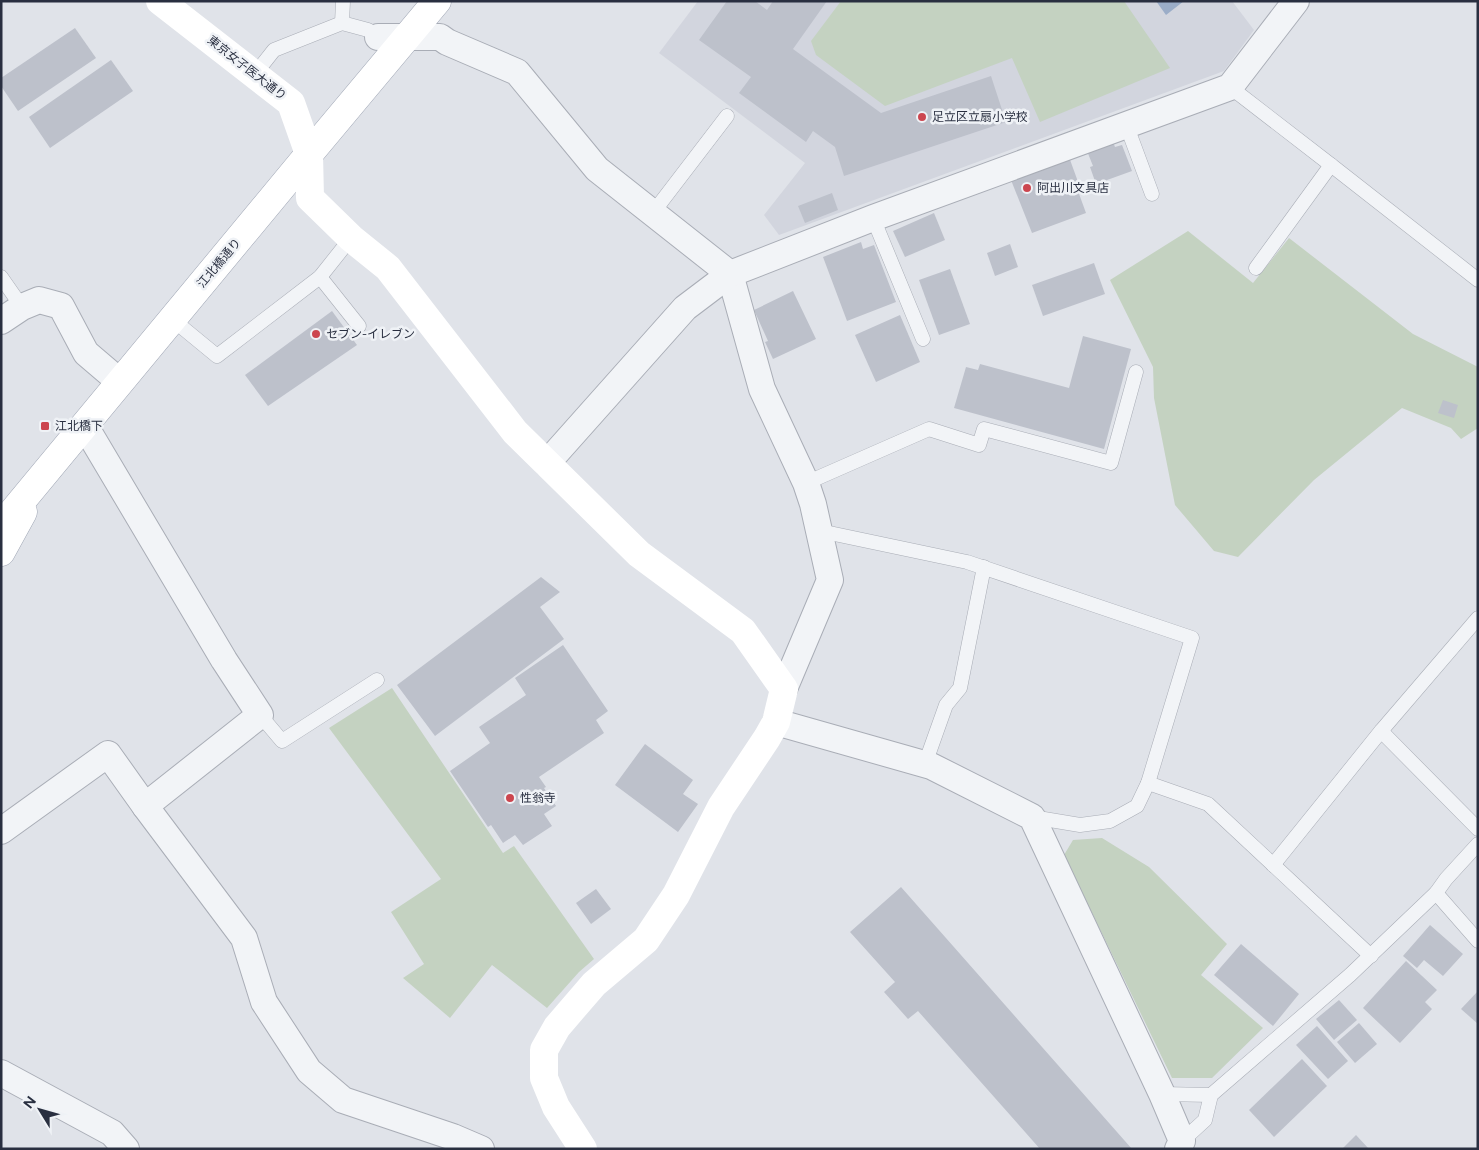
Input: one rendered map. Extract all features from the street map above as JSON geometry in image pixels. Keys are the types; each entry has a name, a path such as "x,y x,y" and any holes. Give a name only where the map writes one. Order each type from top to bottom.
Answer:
{"street":[{"name":"東京女子医大通り","path":"160,1 291,103 309,154 310,198 351,238 388,268 515,432 639,554 743,631 784,689"},
{"name":"江北橋通り","path":"1,526 436,1"},
{"path":"547,463 685,308 730,274 872,218 1230,87 1296,1"},
{"path":"378,37 440,37 447,42 517,72 597,169 730,274 762,389 806,483 813,504 830,580 784,689 776,722 721,807 676,895 646,940 594,984 557,1027 544,1050 544,1078 556,1107 583,1149"},
{"path":"1,321 22,307 39,300 61,306 86,353 120,382"},
{"path":"85,426 224,660 260,715 145,806"},
{"path":"1,509 40,480"},
{"path":"1,552 40,480"},
{"path":"776,722 926,764 1032,817 1162,1094 1180,1145"},
{"path":"1,831 108,754 244,938 264,1002 309,1071 343,1100 453,1137 481,1149"},
{"path":"1,1073 112,1133 126,1149"}],"lane":[{"path":"342,23 343,1"},
{"path":"255,74 274,50 342,23 368,30 378,37"},
{"path":"1230,87 1478,280"},
{"path":"652,214 727,116"},
{"path":"1126,124 1152,194"},
{"path":"1256,268 1332,165"},
{"path":"872,218 923,339"},
{"path":"172,319 216,356 320,278 351,238"},
{"path":"1,277 22,307"},
{"path":"320,278 359,326"},
{"path":"806,483 928,429 979,445 984,429 1111,464 1136,372"},
{"path":"820,531 968,562 1192,638 1148,783 1137,806 1110,821 1080,825 1032,817"},
{"path":"926,764 946,705 960,688 984,567"},
{"path":"1273,865 1382,730 1478,618"},
{"path":"260,715 282,741 377,680"},
{"path":"1382,730 1478,829"},
{"path":"1148,783 1208,804 1370,956"},
{"path":"1180,1145 1205,1120 1211,1095 1350,975 1436,893 1446,879 1478,844"},
{"path":"1436,893 1478,941"},
{"path":"1162,1094 1211,1095"}],"shaded area":[{"name":"足立区立扇小学校","path":"698,1 1232,1 1254,30 1224,71 779,235 764,215 805,163 659,53"}],"green space":[{"path":"841,1 1124,1 1170,68 1040,122 1012,58 885,106 816,55 811,41"},
{"path":"1188,231 1253,283 1289,238 1413,334 1478,367 1478,428 1461,439 1451,428 1402,408 1314,480 1238,557 1214,551 1175,505 1154,398 1153,367 1110,280"},
{"path":"392,688 503,853 514,846 594,959 579,972 547,1008 492,965 450,1018 403,978 424,964 391,912 441,879 329,728"},
{"path":"1102,838 1149,867 1227,944 1201,975 1263,1028 1212,1078 1172,1078 1064,855 1073,840"}],"water":[{"path":"1156,1 1184,1 1166,15"}],"building":[{"path":"727,1 755,1 767,10 773,1 827,1 793,49 881,113 991,76 1006,122 844,176 835,147 813,131 806,142 739,93 751,77 699,40"},
{"path":"75,28 96,58 18,111 1,86 1,78"},
{"path":"111,60 133,91 50,148 29,117"},
{"path":"1113,142 1115,147 1122,145 1132,171 1096,184 1090,167 1093,166 1087,151"},
{"path":"1069,157 1081,190 1078,191 1086,213 1032,233 1011,180"},
{"path":"832,193 838,210 805,223 798,206"},
{"path":"934,213 945,240 905,257 893,231"},
{"path":"861,242 863,249 874,245 896,302 847,321 823,257"},
{"path":"1010,244 1018,267 995,276 987,253"},
{"path":"1094,263 1105,294 1043,316 1032,285"},
{"path":"950,269 970,324 939,335 919,280"},
{"path":"793,291 816,339 773,359 765,342 768,341 754,310"},
{"path":"332,311 357,345 268,406 245,375"},
{"path":"900,315 920,362 876,382 855,335"},
{"path":"1083,336 1131,349 1104,449 954,408 966,367 978,370 980,364 1069,388"},
{"path":"1443,400 1458,405 1454,418 1438,413"},
{"path":"541,577 560,592 540,607 564,639 435,736 397,685"},
{"path":"563,645 608,711 596,720 604,733 539,777 556,806 544,814 552,826 523,845 515,835 503,843 491,825 488,827 450,771 490,743 479,727 526,695 515,678"},
{"path":"645,744 693,780 683,794 698,804 678,832 615,785"},
{"path":"901,887 1132,1149 1040,1149 918,1011 908,1019 884,992 895,982 850,932"},
{"path":"596,889 611,909 591,924 576,903"},
{"path":"1430,925 1463,954 1443,976 1424,960 1417,968 1403,956"},
{"path":"1241,944 1299,994 1273,1026 1214,975"},
{"path":"1406,961 1437,990 1425,1002 1432,1009 1400,1043 1363,1008"},
{"path":"1478,991 1478,1024 1461,1009"},
{"path":"1339,1000 1357,1020 1334,1040 1316,1019"},
{"path":"1359,1023 1377,1044 1355,1063 1337,1042"},
{"path":"1317,1026 1348,1061 1328,1079 1296,1045"},
{"path":"1302,1059 1327,1086 1274,1137 1249,1110"},
{"path":"1356,1135 1369,1149 1342,1149"}],"place":[{"name":"足立区立扇小学校","path":"922,117"},
{"name":"阿出川文具店","path":"1027,188"},
{"name":"セブン-イレブン","path":"316,334"},
{"name":"江北橋下","path":"45,426"},
{"name":"性翁寺","path":"510,798"}]}
